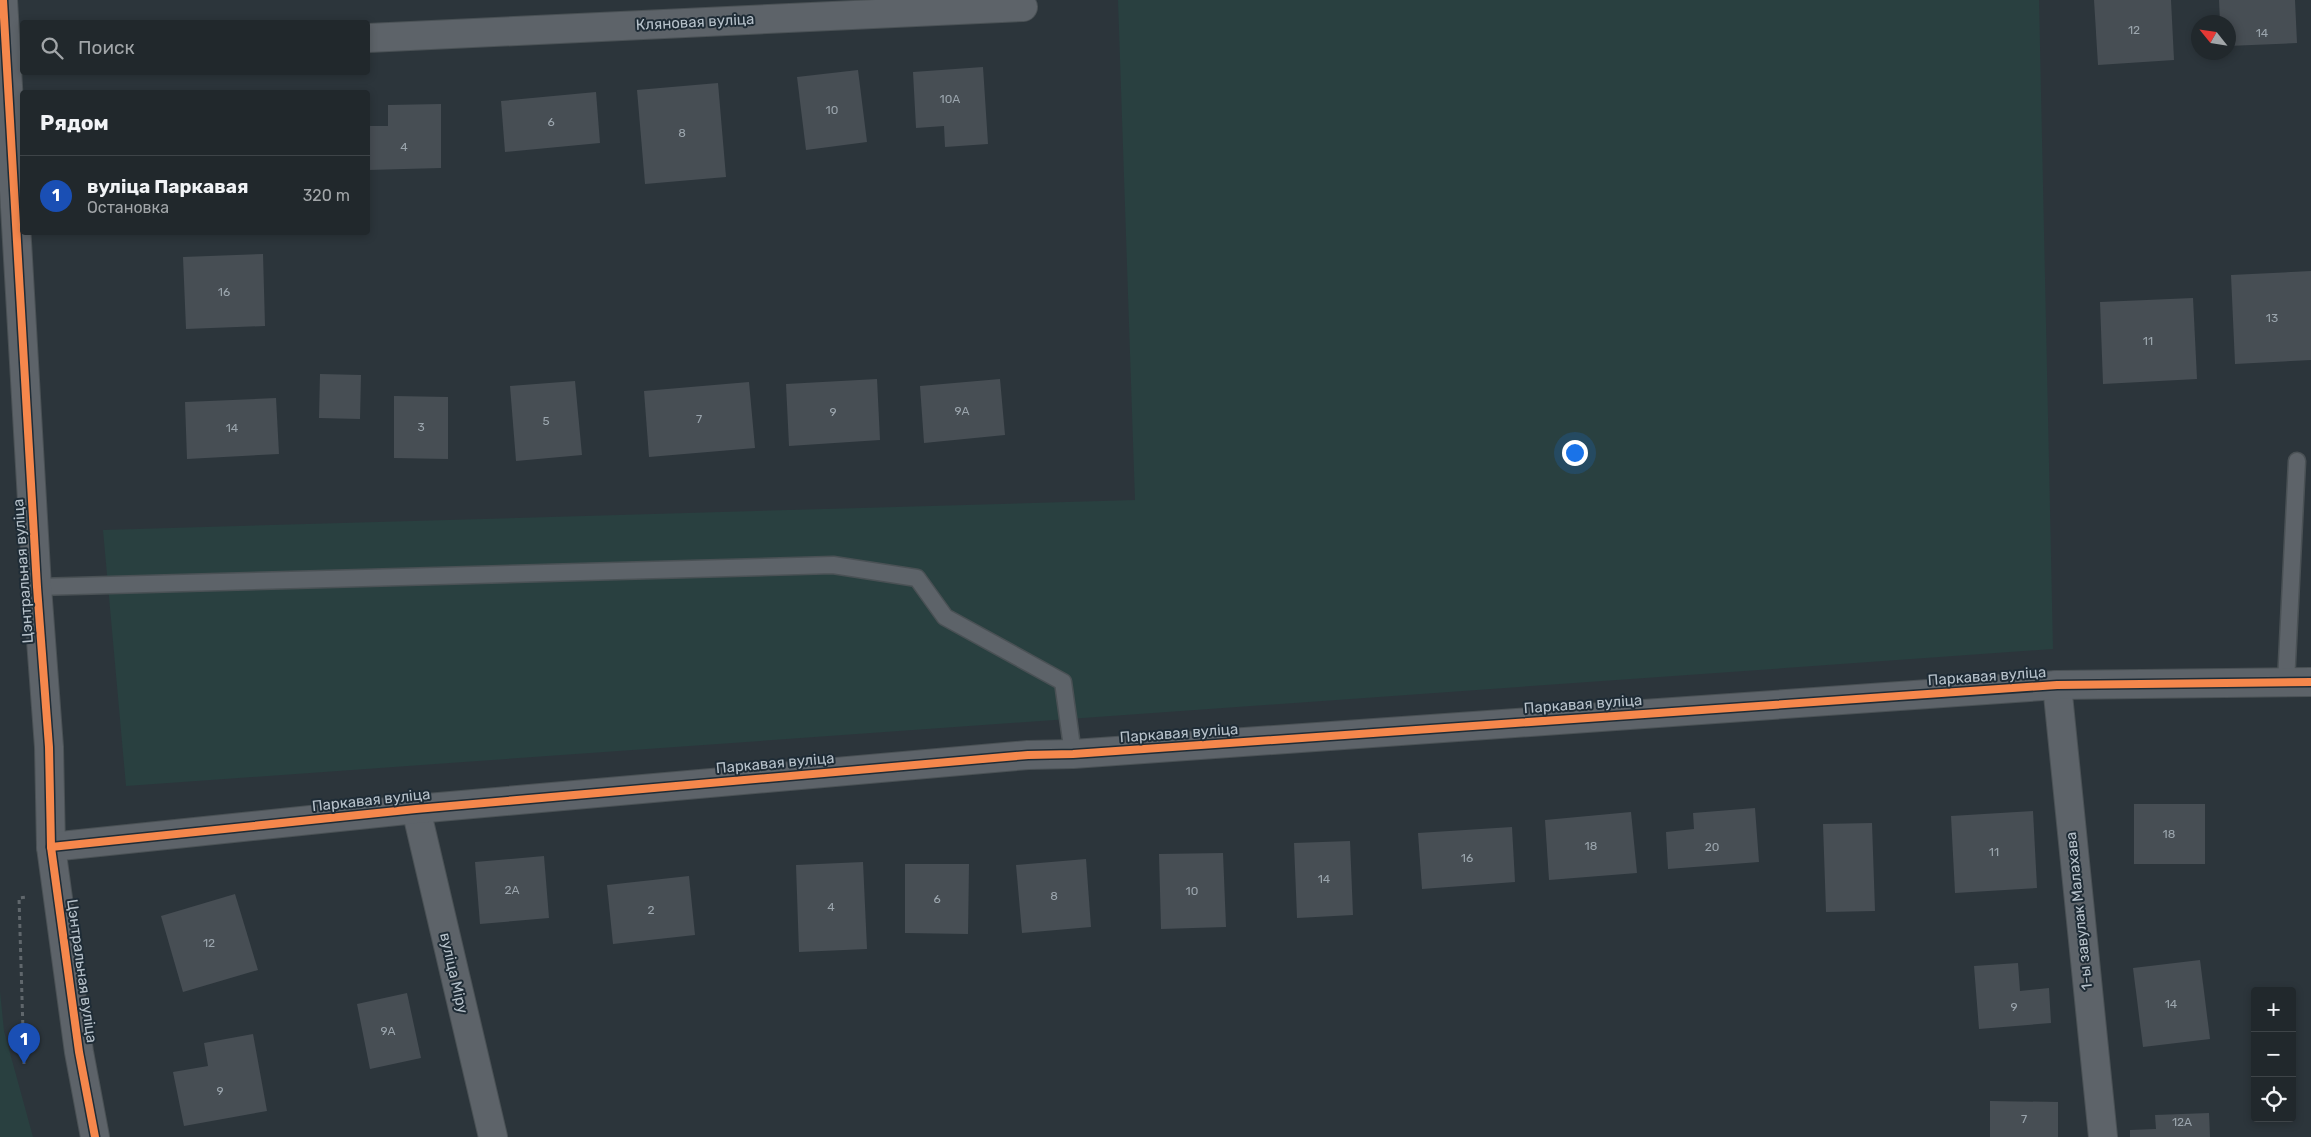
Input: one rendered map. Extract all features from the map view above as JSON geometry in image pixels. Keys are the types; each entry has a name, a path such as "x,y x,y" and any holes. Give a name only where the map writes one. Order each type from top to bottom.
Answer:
{"street":[{"name":"Цэнтральная вуліца","path":"3,0 15,55 20,176"},
{"name":"Кляновая вуліца","path":"370,38 1022,7"},
{"name":"Цэнтральная вуліца","path":"22,235 37,586 49,747 51,847 79,1052 96,1137"},
{"name":"Паркавая вуліца","path":"51,847 416,809 1028,755 1073,754 2056,685 2299,682"},
{"name":"1-ы завулак Малахава","path":"2056,685 2103,1137"},
{"name":"вуліца Міру","path":"416,809 493,1137"}],"lane":[{"path":"2297,460 2299,682"},
{"path":"37,586 833,564 916,578 945,617 1063,682 1073,754"}],"path":[{"path":"24,1064 19,898 58,894"}],"green space":[{"path":"1118,0 2039,0 2053,649 126,786 103,530 1135,500"},
{"path":"0,991 4,1031 33,1137 0,1137"}],"building":[{"path":"2094,0 2171,0 2174,60 2098,65"},
{"path":"2219,0 2295,0 2297,43 2236,46 2236,15 2220,15"},
{"path":"983,67 988,144 945,147 944,126 916,128 913,72"},
{"path":"858,70 867,142 806,150 797,77"},
{"path":"718,83 726,177 645,184 637,90"},
{"path":"596,92 600,143 505,152 501,101"},
{"path":"441,104 441,168 370,170 370,126 388,126 388,105"},
{"path":"263,254 265,326 186,329 183,257"},
{"path":"2311,271 2311,360 2235,364 2231,275"},
{"path":"2193,298 2197,379 2103,384 2100,302"},
{"path":"320,374 361,375 360,419 319,418"},
{"path":"877,379 880,440 789,446 786,384"},
{"path":"1000,379 1005,435 924,443 920,386"},
{"path":"575,381 582,455 516,461 510,386"},
{"path":"749,382 755,448 649,457 644,391"},
{"path":"394,396 448,397 448,459 394,458"},
{"path":"276,398 279,454 187,459 185,402"},
{"path":"2134,804 2205,804 2205,864 2134,864"},
{"path":"1755,808 1759,862 1668,869 1666,832 1694,829 1693,813"},
{"path":"2033,811 2037,888 1955,893 1951,816"},
{"path":"1631,812 1637,873 1549,880 1545,820"},
{"path":"1872,823 1875,911 1826,912 1823,824"},
{"path":"1512,827 1515,882 1422,889 1418,833"},
{"path":"1350,841 1353,915 1297,918 1294,843"},
{"path":"1223,853 1226,927 1161,929 1159,854"},
{"path":"544,856 549,918 480,924 475,862"},
{"path":"1086,859 1091,927 1022,933 1016,865"},
{"path":"863,862 867,949 799,952 796,865"},
{"path":"905,864 969,864 968,934 905,933"},
{"path":"689,876 695,935 613,944 607,885"},
{"path":"235,894 258,970 183,992 161,916"},
{"path":"2200,960 2210,1039 2143,1047 2133,968"},
{"path":"2018,963 2020,991 2049,988 2051,1023 1979,1029 1974,966"},
{"path":"407,993 421,1058 370,1069 357,1004"},
{"path":"253,1034 267,1111 184,1126 173,1072 208,1066 204,1043"},
{"path":"1990,1101 2058,1102 2058,1137 1990,1137"},
{"path":"2209,1113 2210,1137 2130,1137 2130,1130 2156,1129 2155,1115"}],"cycle path":[{"path":"3,0 37,587 49,747 51,847 79,1052 95,1137"},
{"path":"51,847 416,809 1028,755 1073,754 2057,685 2311,682"}],"place":[{"name":"вуліца Паркавая","path":"24,1064"}]}
